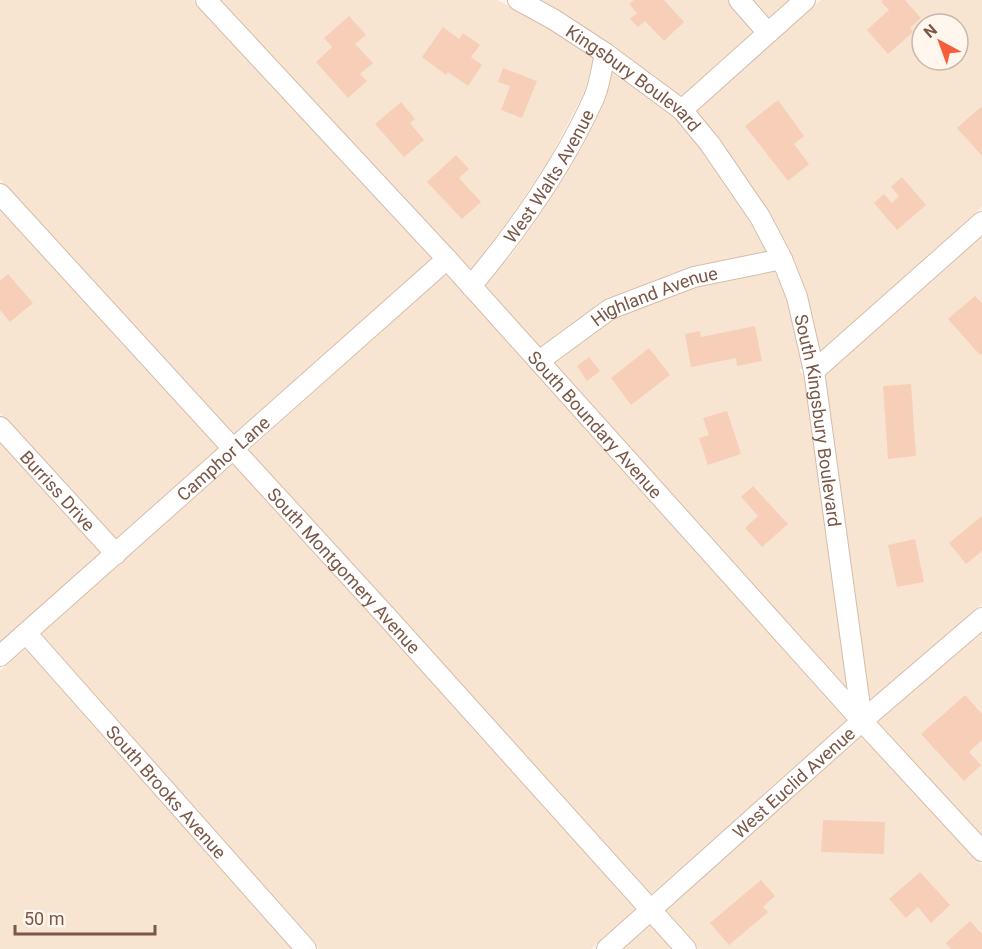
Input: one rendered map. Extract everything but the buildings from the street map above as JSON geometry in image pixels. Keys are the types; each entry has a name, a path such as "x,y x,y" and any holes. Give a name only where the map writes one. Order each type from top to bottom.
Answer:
{"street":[{"name":"South Boundary Avenue","path":"206,0 447,259 862,721 982,851"},
{"name":"Kingsbury Boulevard","path":"518,0 553,19 605,53 682,110 710,144"},
{"path":"739,0 768,33"},
{"path":"682,110 805,0"},
{"name":"West Walts Avenue","path":"471,286 504,246 555,172 595,96 605,53"},
{"name":"South Kingsbury Boulevard","path":"710,144 760,217 782,259 797,297 814,371 862,721"},
{"name":"South Montgomery Avenue","path":"0,194 686,949"},
{"path":"814,371 982,222"},
{"name":"Camphor Lane","path":"0,656 447,259"},
{"name":"Highland Avenue","path":"539,361 610,309 694,277 782,259"},
{"name":"Burriss Drive","path":"0,427 116,554"},
{"name":"West Euclid Avenue","path":"607,949 862,721 982,618"},
{"name":"South Brooks Avenue","path":"26,633 306,949"}],"shaded area":[{"path":"0,0 193,0 433,257 233,435 0,179"},
{"path":"220,0 497,0 549,27 594,57 585,91 546,165 496,239 470,271"},
{"path":"539,0 727,0 754,31 680,97 617,50 617,47"},
{"path":"752,0 789,0 768,19"},
{"path":"821,0 982,0 982,207 819,352 807,296 789,247 787,248 768,211 724,146 696,112"},
{"path":"612,70 675,117 703,150 752,221 768,251 689,267 605,299 540,347 484,287 513,253 564,177 604,102"},
{"path":"0,207 219,447 115,539 0,413"},
{"path":"982,237 982,604 869,701 824,376"},
{"path":"777,271 787,298 803,367 799,370 804,375 848,691 554,363 615,318 698,287"},
{"path":"447,273 848,719 650,895 248,451"},
{"path":"0,441 101,552 0,642"},
{"path":"234,463 636,908 591,949 319,949 40,635"},
{"path":"982,632 982,837 876,723"},
{"path":"26,648 294,949 0,949 0,671"},
{"path":"862,735 982,865 982,949 699,949 665,911"},
{"path":"651,924 673,949 623,949"}]}
